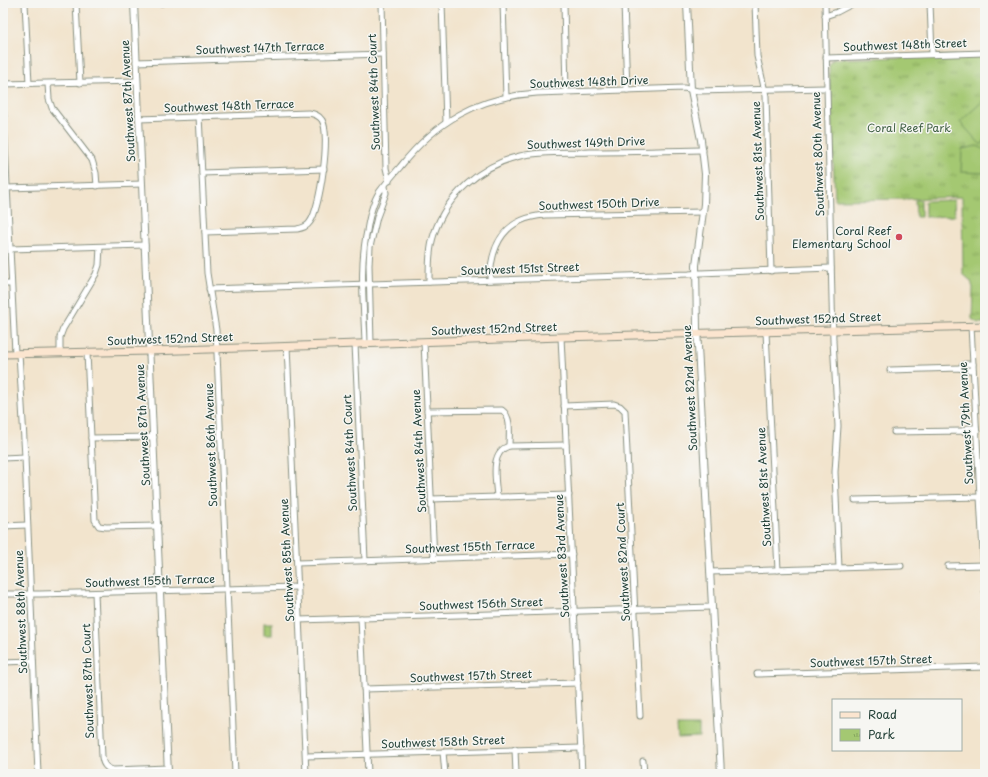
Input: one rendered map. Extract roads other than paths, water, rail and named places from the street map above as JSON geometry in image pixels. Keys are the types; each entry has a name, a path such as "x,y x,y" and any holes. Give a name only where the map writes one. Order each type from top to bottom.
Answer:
{"main road":[{"name":"Southwest 152nd Street","path":"3,354 985,326"}],"street":[{"path":"25,3 29,84"},
{"path":"76,3 80,83"},
{"path":"134,3 162,3"},
{"name":"Southwest 87th Avenue","path":"134,3 146,245 168,771"},
{"name":"Southwest 84th Court","path":"382,3 386,168 389,181"},
{"path":"442,3 446,122"},
{"path":"503,3 506,97"},
{"path":"564,3 566,92"},
{"path":"624,3 627,90"},
{"name":"Southwest 82nd Avenue","path":"686,3 691,90 703,150 705,178 703,212 697,248 697,334 721,774"},
{"name":"Southwest 81st Avenue","path":"755,3 756,56 766,96 771,271"},
{"name":"Southwest 80th Avenue","path":"825,3 831,268 838,437 835,472 839,568"},
{"path":"825,16 837,12 854,3"},
{"path":"930,3 932,54"},
{"name":"Southwest 148th Street","path":"826,58 985,53"},
{"name":"Southwest 147th Terrace","path":"136,62 383,54"},
{"path":"3,84 138,81"},
{"path":"48,84 49,99 52,108 92,160 96,173 97,186"},
{"name":"Southwest 148th Drive","path":"385,186 422,142 446,122 475,106 506,97 529,93 684,88 698,92 826,88"},
{"name":"Southwest 88th Avenue","path":"3,101 4,158 7,188 6,219 10,248 11,284 24,457 38,774"},
{"name":"Southwest 148th Terrace","path":"139,119 309,113 319,116 323,121 324,170"},
{"name":"Southwest 86th Avenue","path":"199,116 207,273 216,319 235,774"},
{"name":"Southwest 149th Drive","path":"429,282 432,245 434,235 442,216 454,197 469,182 494,166 513,158 541,154 703,150"},
{"path":"202,174 324,170 314,212 310,223 304,227 297,229 205,232"},
{"path":"7,188 142,184"},
{"path":"368,343 370,247 377,217 386,193 385,186"},
{"path":"368,343 363,284 363,258 367,230 375,203 381,190 385,186"},
{"name":"Southwest 150th Drive","path":"490,280 492,256 496,244 508,229 524,218 545,215 703,212"},
{"path":"10,248 146,245"},
{"path":"60,353 60,337 63,329 96,274 99,265 100,247"},
{"name":"Southwest 151st Street","path":"210,289 831,268"},
{"path":"3,284 11,284"},
{"name":"Southwest 79th Avenue","path":"971,326 985,591"},
{"name":"Southwest 81st Avenue","path":"766,332 778,570"},
{"name":"Southwest 83rd Avenue","path":"561,337 582,774"},
{"name":"Southwest 84th Avenue","path":"424,342 434,559"},
{"name":"Southwest 84th Court","path":"355,344 366,560"},
{"name":"Southwest 85th Avenue","path":"287,346 306,774"},
{"path":"87,352 94,515 97,524 102,527 110,528 158,526"},
{"path":"890,370 960,368 965,370 973,367"},
{"name":"Southwest 82nd Court","path":"564,406 614,404 625,411 640,716"},
{"path":"427,412 496,410 504,412 508,421 509,446"},
{"path":"894,432 963,431 968,428 977,430"},
{"path":"91,438 154,437"},
{"path":"497,498 496,458 500,451 509,446 566,445"},
{"path":"3,458 24,457"},
{"path":"431,499 569,495"},
{"path":"855,500 980,497"},
{"path":"3,526 27,525"},
{"name":"Southwest 155th Terrace","path":"297,563 572,554"},
{"path":"948,566 984,565"},
{"path":"710,572 901,566"},
{"name":"Southwest 155th Terrace","path":"3,594 298,588"},
{"name":"Southwest 87th Court","path":"95,593 103,764 106,767 116,770 168,771"},
{"name":"Southwest 156th Street","path":"299,620 711,607"},
{"path":"361,618 368,774"},
{"path":"3,662 33,661"},
{"name":"Southwest 157th Street","path":"757,674 985,667"},
{"name":"Southwest 157th Street","path":"364,689 578,683"},
{"name":"Southwest 158th Street","path":"306,756 581,748"},
{"path":"515,749 516,774"},
{"path":"443,752 444,774"},
{"path":"643,760 644,774"}],"place":[{"name":"Coral Reef Elementary School","path":"899,237"}],"park label":[{"name":"Coral Reef Park","path":"909,128"}]}
